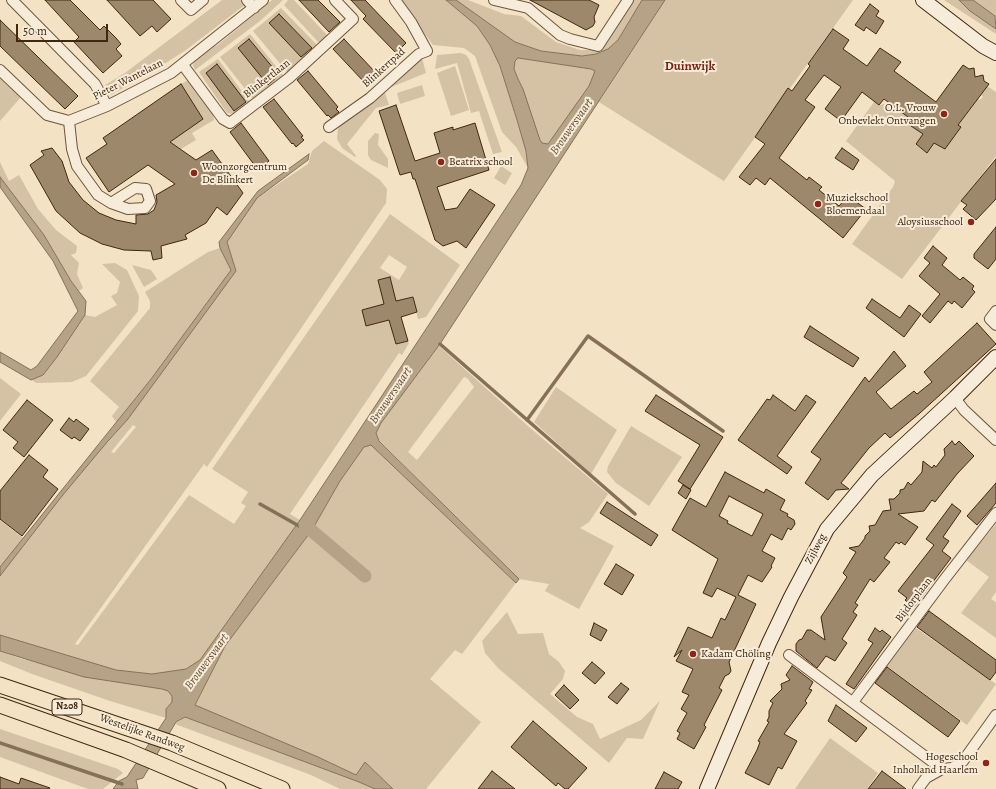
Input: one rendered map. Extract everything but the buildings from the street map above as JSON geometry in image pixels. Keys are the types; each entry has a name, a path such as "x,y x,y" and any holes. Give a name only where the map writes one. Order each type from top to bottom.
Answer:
{"main road":[{"path":"923,0 983,46 996,53"},
{"name":"Zijlweg","path":"707,789 769,643 791,597 827,530 872,475 955,398 996,357"},
{"name":"Westelijke Randweg","path":"0,685 172,743 282,789"},
{"name":"Westelijke Randweg","path":"0,705 126,750 218,789"}],"street":[{"path":"12,0 95,84 107,106"},
{"path":"181,0 191,10 203,0"},
{"path":"247,0 254,8"},
{"name":"Pieter Wantelaan","path":"69,121 107,106 183,65 263,0"},
{"name":"Blinkertlaan","path":"183,65 223,119 230,123 289,78 353,19 335,0"},
{"name":"Blinkertpad","path":"330,127 370,98 419,54 427,52 411,22 395,0"},
{"path":"494,0 528,8 560,35 598,46 628,0"},
{"path":"0,70 47,115 69,121 72,149 77,166 98,195 111,203"},
{"path":"996,311 990,319 996,325"},
{"path":"955,398 964,410 996,440"},
{"name":"Bijdorplaan","path":"854,702 944,580 996,513"},
{"path":"789,655 942,769"},
{"path":"918,789 926,778 942,769 952,768 963,762 996,715"}],"shaded area":[{"path":"222,0 242,0 246,4 186,50 111,95 105,85 125,73"},
{"path":"272,0 283,0 260,21 195,70 193,65 196,58 219,44"},
{"path":"288,0 294,0 328,36 320,44 284,5"},
{"path":"399,0 446,0 477,26 490,45 500,66 526,150 528,168 516,147 502,132 475,56 464,48 433,45"},
{"path":"456,0 468,0 504,14 521,16 556,42 580,50 592,50 626,0 642,0 618,40 608,49 596,54 582,56 541,51 515,42"},
{"path":"665,0 853,0 724,181 599,102"},
{"path":"944,0 959,0 970,11 996,29 996,34"},
{"path":"973,0 996,0 996,17 977,4"},
{"path":"281,8 318,46 287,72 253,31"},
{"path":"250,34 283,75 253,99 220,57"},
{"path":"461,53 466,55 469,59 502,152 493,154 479,111 471,113 457,63 435,69 437,55"},
{"path":"422,58 426,73 384,90 389,105 376,108 347,144 356,156 355,157 342,148 337,139 338,129 342,123"},
{"path":"518,58 591,69 595,71 589,86 548,144 542,143 540,140 523,89 514,69 515,61"},
{"path":"218,59 250,102 234,114 227,113 199,72"},
{"path":"455,66 469,110 451,116 437,73"},
{"path":"0,75 22,96 0,121"},
{"path":"190,79 212,111 214,120 192,133 196,140 181,149 170,142 203,119 181,84"},
{"path":"422,85 425,96 400,104 397,93"},
{"path":"987,86 996,92 996,156 902,279 852,244 893,187 895,181 846,141 874,102 879,105 889,103 908,117 907,124 923,134 916,145 927,153 934,143 945,149 949,144 946,142 957,133 961,127 958,125 978,99 980,100 983,97 981,95"},
{"path":"375,133 379,134 378,145 388,159 388,168 371,160 368,155 368,141"},
{"path":"324,141 380,180 387,189 386,203 207,467 204,464 75,644 78,645 189,495 234,524 246,506 241,503 248,492 212,469 390,214 460,265 426,317 418,319 413,297 362,310 366,326 391,319 396,344 408,341 409,343 402,355 399,353 290,514 300,520 200,660 186,669 152,674 116,670 0,635 0,576 62,496 128,419 236,271 227,242 257,198 308,164 312,151","holes":["389,255 407,267 399,280 380,268","133,425 136,427 114,453 111,452"]},
{"path":"0,162 9,181 19,175 38,209 56,230 77,246 76,253 71,255 79,263 77,274 83,288 79,291 71,281 44,235 0,177"},
{"path":"501,166 512,173 505,185 494,178"},
{"path":"220,248 231,270 148,382 116,422 112,416 119,407 90,381 150,308 150,301 145,292 208,252"},
{"path":"115,263 127,270 139,296 138,311 86,376 72,382 36,383 31,379 43,375 85,315 95,317 117,305 111,296 117,293 120,282 102,264"},
{"path":"132,265 151,270 157,279 144,287"},
{"path":"439,346 529,427 608,494 589,522 580,528 614,546 579,609 545,591 549,584 519,579 379,440 376,433 381,423","holes":["464,377 467,378 474,387 417,460 408,452"]},
{"path":"0,378 21,394 0,421"},
{"path":"556,387 617,430 591,474 534,422"},
{"path":"631,426 682,457 649,506 616,483 607,472 608,466"},
{"path":"371,444 516,583 462,654 455,650 430,679 481,722 426,789 393,789 365,762 356,775 318,757 195,706 225,646 312,530 340,481 364,447"},
{"path":"0,520 23,538 0,567"},
{"path":"996,524 996,592 991,599 996,602 996,638 961,613 989,577 966,560"},
{"path":"507,612 518,634 543,633 549,654 559,662 565,671 563,679 550,694 577,717 593,724 600,739 641,720 660,701 643,739 627,738 609,763 498,668 485,653 482,641"},
{"path":"916,628 996,684 967,725 887,666"},
{"path":"0,651 22,659 162,689 168,691 172,696 172,702 166,709 166,718 110,701 32,674 0,661"},
{"path":"185,717 375,789 340,789 311,775 175,724"},
{"path":"0,729 118,769 123,773 103,789 88,789 0,757"},
{"path":"830,738 878,773 867,789 795,789"}],"water":[{"name":"Brouwersvaart","path":"446,0 456,0 515,42 541,51 582,56 596,54 608,49 618,40 642,0 665,0 440,344 381,423 376,433 379,441 519,579 516,583 371,445 364,447 340,481 312,530 225,646 195,705 318,757 356,775 365,762 393,789 375,789 185,717 176,722 143,778 136,780 138,789 113,789 119,781 127,777 166,718 166,709 172,702 172,696 168,691 162,689 84,677 0,651 0,635 116,670 152,674 186,669 200,660 300,520 521,185 528,168 526,151 500,66 490,45 477,26","holes":["518,58 591,69 595,71 589,86 548,144 542,143 523,89 514,69 515,61"]},
{"path":"959,0 973,0 995,16 996,29 970,11"},
{"path":"309,154 308,160 257,198 227,242 236,271 128,419 62,496 0,576 0,567 151,379 231,270 220,248 219,242 258,191"},
{"path":"0,177 44,235 71,281 86,301 85,315 57,357 43,375 31,380 0,362 0,352 31,370 37,366 78,311 53,261 0,187"}],"waterway":[{"path":"527,420 588,336 723,431"},
{"path":"440,344 635,514"},
{"path":"260,504 299,526"},
{"path":"305,525 365,576"},
{"path":"0,743 122,784"}],"place":[{"name":"O.L. Vrouw Onbevlekt Ontvangen","path":"944,114"},
{"name":"Beatrix school","path":"441,162"},
{"name":"Woonzorgcentrum De Blinkert","path":"194,173"},
{"name":"Muziekschool Bloemendaal","path":"818,204"},
{"name":"Aloysiusschool","path":"971,222"},
{"name":"Kadam Chöling","path":"693,654"},
{"name":"Hogeschool Inholland Haarlem","path":"986,763"}],"district":[{"name":"Duinwijk","path":"690,67"}]}
